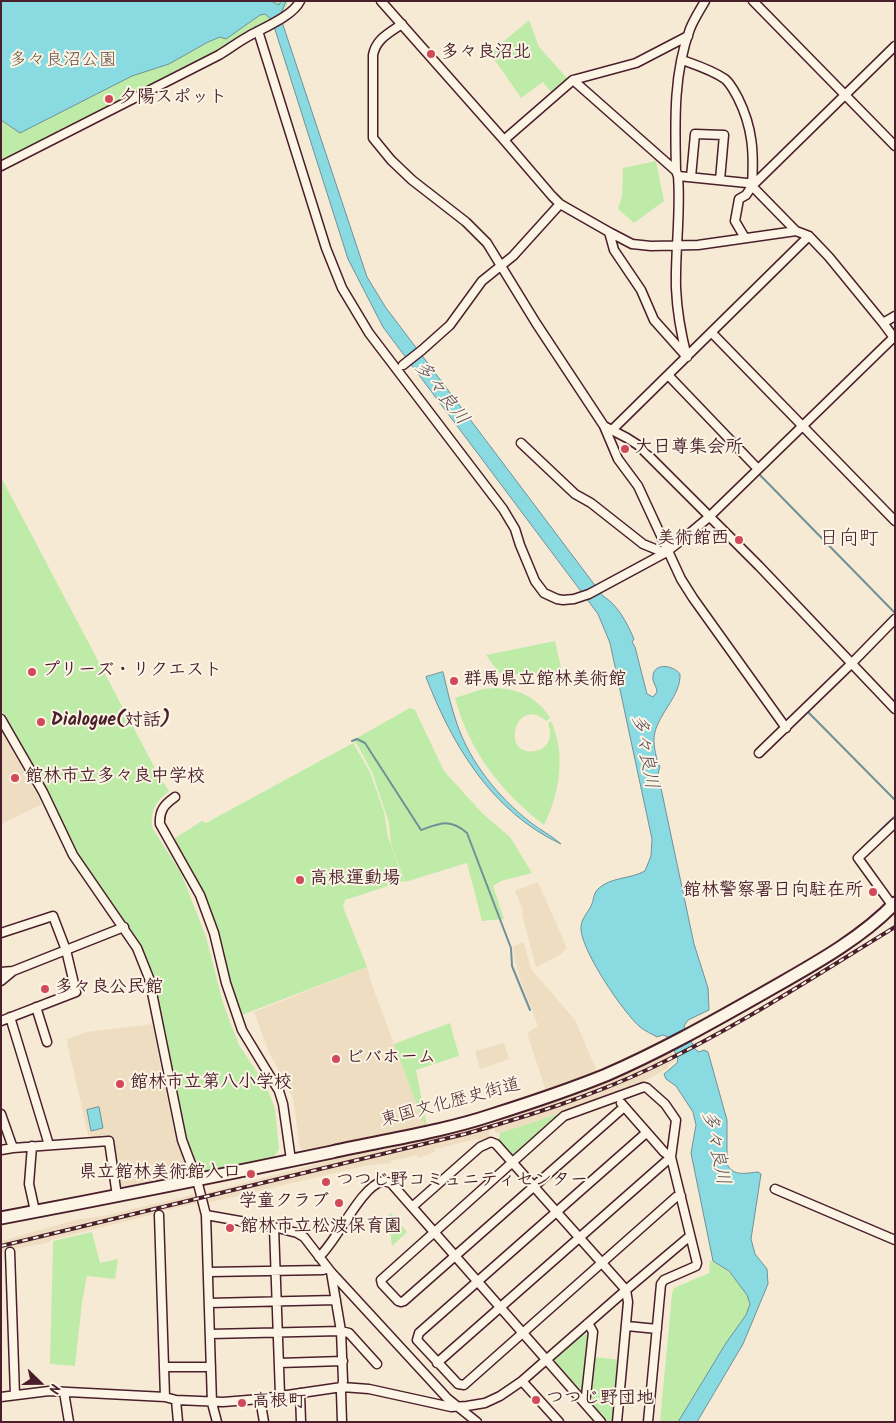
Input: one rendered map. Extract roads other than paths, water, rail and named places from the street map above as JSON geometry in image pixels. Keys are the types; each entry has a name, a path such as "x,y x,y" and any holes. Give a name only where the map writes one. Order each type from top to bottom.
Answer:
{"highway":[{"name":"東国文化歴史街道","path":"1,1218 197,1180 427,1132 492,1115 603,1076 690,1034 791,977 845,943 876,921 894,904"}],"street":[{"path":"1,166 212,58 288,14 300,1"},
{"path":"381,1 560,204 609,232 628,242 642,246 698,245 796,231"},
{"path":"687,357 679,322 676,288 680,198 677,173 676,91 690,28 705,1"},
{"path":"753,1 895,146"},
{"path":"402,24 379,40 375,46 373,55 373,138 391,160 412,180 477,232 487,243 536,323 604,426 618,458 638,486 681,579 786,728"},
{"path":"258,31 326,248 342,288 369,333 503,509 515,529 535,581 540,588 544,593 557,599 569,600 603,586 667,552 709,517 894,339 884,323 809,236 796,231 752,186 747,183 692,177 677,173 573,80"},
{"path":"504,140 573,80 636,63 688,36"},
{"path":"745,238 735,221 739,198 746,195 752,186 895,46"},
{"path":"682,60 724,79 731,85 748,121 753,146 752,186"},
{"path":"692,177 695,134 724,135 720,180"},
{"path":"403,365 450,325 482,282 513,256 560,204"},
{"path":"609,232 614,250 641,290 654,320 687,357"},
{"path":"612,430 809,236"},
{"path":"884,323 895,316"},
{"path":"712,333 895,521"},
{"path":"668,375 758,470"},
{"path":"604,426 638,445 798,607 895,709"},
{"path":"521,443 575,494 591,503 643,544 667,552"},
{"path":"759,753 895,619"},
{"path":"1,719 43,792 73,855 124,927 136,948 149,978 182,1140 197,1180 205,1213 209,1272 212,1402 217,1422"},
{"path":"175,796 164,806 161,812 160,824 200,895 242,1030 279,1091 283,1104 291,1160"},
{"path":"894,904 858,858 895,822"},
{"path":"1,933 54,916 66,950 76,992 1,1021"},
{"path":"1,980 13,971 124,927"},
{"path":"1,972 13,971"},
{"path":"36,1007 47,1042"},
{"path":"10,1017 49,1145"},
{"path":"624,1107 401,1302 382,1284 381,1280 564,1116 644,1087 666,1104 676,1120 671,1157 697,1263 696,1266 664,1280 661,1284 648,1422"},
{"path":"617,1097 646,1133 671,1157"},
{"path":"1,1114 13,1148"},
{"path":"646,1133 417,1336 417,1340 458,1384 464,1384 676,1197 681,1196"},
{"path":"1,1150 32,1146 108,1142 117,1196"},
{"path":"412,1207 480,1147 488,1143 495,1143 626,1290 628,1297 627,1326 617,1422"},
{"path":"32,1146 29,1184 35,1211"},
{"path":"437,1362 671,1157"},
{"path":"319,1257 326,1251 354,1209 374,1186 380,1181 391,1183 602,1422"},
{"path":"775,1189 895,1240"},
{"path":"205,1213 274,1227 297,1233 304,1237 330,1270 442,1392 477,1422"},
{"path":"160,1215 165,1397"},
{"path":"274,1227 280,1395"},
{"path":"1,1397 49,1391 165,1397 176,1400 212,1402 260,1399 342,1387 369,1389 458,1407 485,1403 506,1393 522,1381 690,1236"},
{"path":"10,1252 15,1395"},
{"path":"209,1272 330,1270"},
{"path":"330,1270 341,1331 343,1361 342,1422"},
{"path":"209,1303 336,1300"},
{"path":"584,1402 593,1332 588,1323"},
{"path":"627,1326 657,1329"},
{"path":"210,1334 341,1331 349,1334 377,1364"},
{"path":"279,1364 343,1361"},
{"path":"164,1367 211,1367"},
{"path":"522,1381 559,1422"},
{"path":"64,1392 69,1422"},
{"path":"300,1393 301,1422"},
{"path":"260,1399 264,1422"},
{"path":"176,1400 178,1422"}],"water":[{"name":"多々良川","path":"1,1 271,1 279,5 281,1 286,1 280,16 367,277 386,308 603,596 622,615 634,639 632,642 647,694 653,697 657,692 653,680 655,670 663,666 672,668 680,674 677,689 661,717 654,740 656,757 660,766 658,774 694,944 708,988 709,1010 688,1020 684,1026 695,1049 699,1052 704,1050 708,1052 727,1120 727,1164 736,1173 758,1172 761,1174 751,1239 755,1254 767,1269 768,1284 743,1344 697,1422 678,1422 726,1343 746,1315 750,1304 747,1295 729,1271 713,1261 691,1153 696,1125 693,1112 676,1086 666,1079 664,1074 677,1063 678,1059 668,1037 663,1035 657,1037 644,1030 624,1009 596,967 583,940 581,926 595,893 608,882 645,871 651,856 652,839 610,643 598,614 383,327 348,259 272,20 265,14 260,15 226,39 220,37 169,64 132,76 20,133 1,120"},
{"path":"443,672 457,724 477,765 496,790 518,812 561,844 536,830 514,814 477,774 448,727 426,677"},
{"path":"99,1107 103,1128 91,1131 87,1110"}],"waterway":[{"path":"889,323 895,331"},
{"path":"759,474 894,612"},
{"path":"860,660 878,642"},
{"path":"807,711 895,800"},
{"path":"352,741 357,739 365,743 421,830 445,823 455,825 467,833 511,948 512,966 530,1010"},
{"path":"859,851 895,816"},
{"path":"863,857 890,896"}],"railway":[{"path":"1,1246 465,1134 536,1113 629,1078 714,1036 895,927"}],"place":[{"name":"多々良沼北","path":"431,54"},
{"name":"夕陽スポット","path":"109,99"},
{"name":"大日尊集会所","path":"625,449"},
{"name":"美術館西","path":"739,540"},
{"name":"プリーズ・リクエスト","path":"32,672"},
{"name":"群馬県立館林美術館","path":"454,681"},
{"name":"Dialogue(対話)","path":"41,722"},
{"name":"館林市立多々良中学校","path":"15,778"},
{"name":"高根運動場","path":"300,880"},
{"name":"館林警察署日向駐在所","path":"873,892"},
{"name":"多々良公民館","path":"45,989"},
{"name":"ビバホーム","path":"336,1059"},
{"name":"館林市立第八小学校","path":"120,1084"},
{"name":"県立館林美術館入口","path":"251,1174"},
{"name":"つつじ野コミュニティセンター","path":"326,1182"},
{"name":"学童クラブ","path":"339,1203"},
{"name":"館林市立松波保育園","path":"230,1228"},
{"name":"つつじ野団地","path":"536,1400"},
{"name":"高根町","path":"242,1403"}],"district":[{"name":"日向町","path":"849,541"}],"park label":[{"name":"多々良沼公園","path":"63,62"}]}
